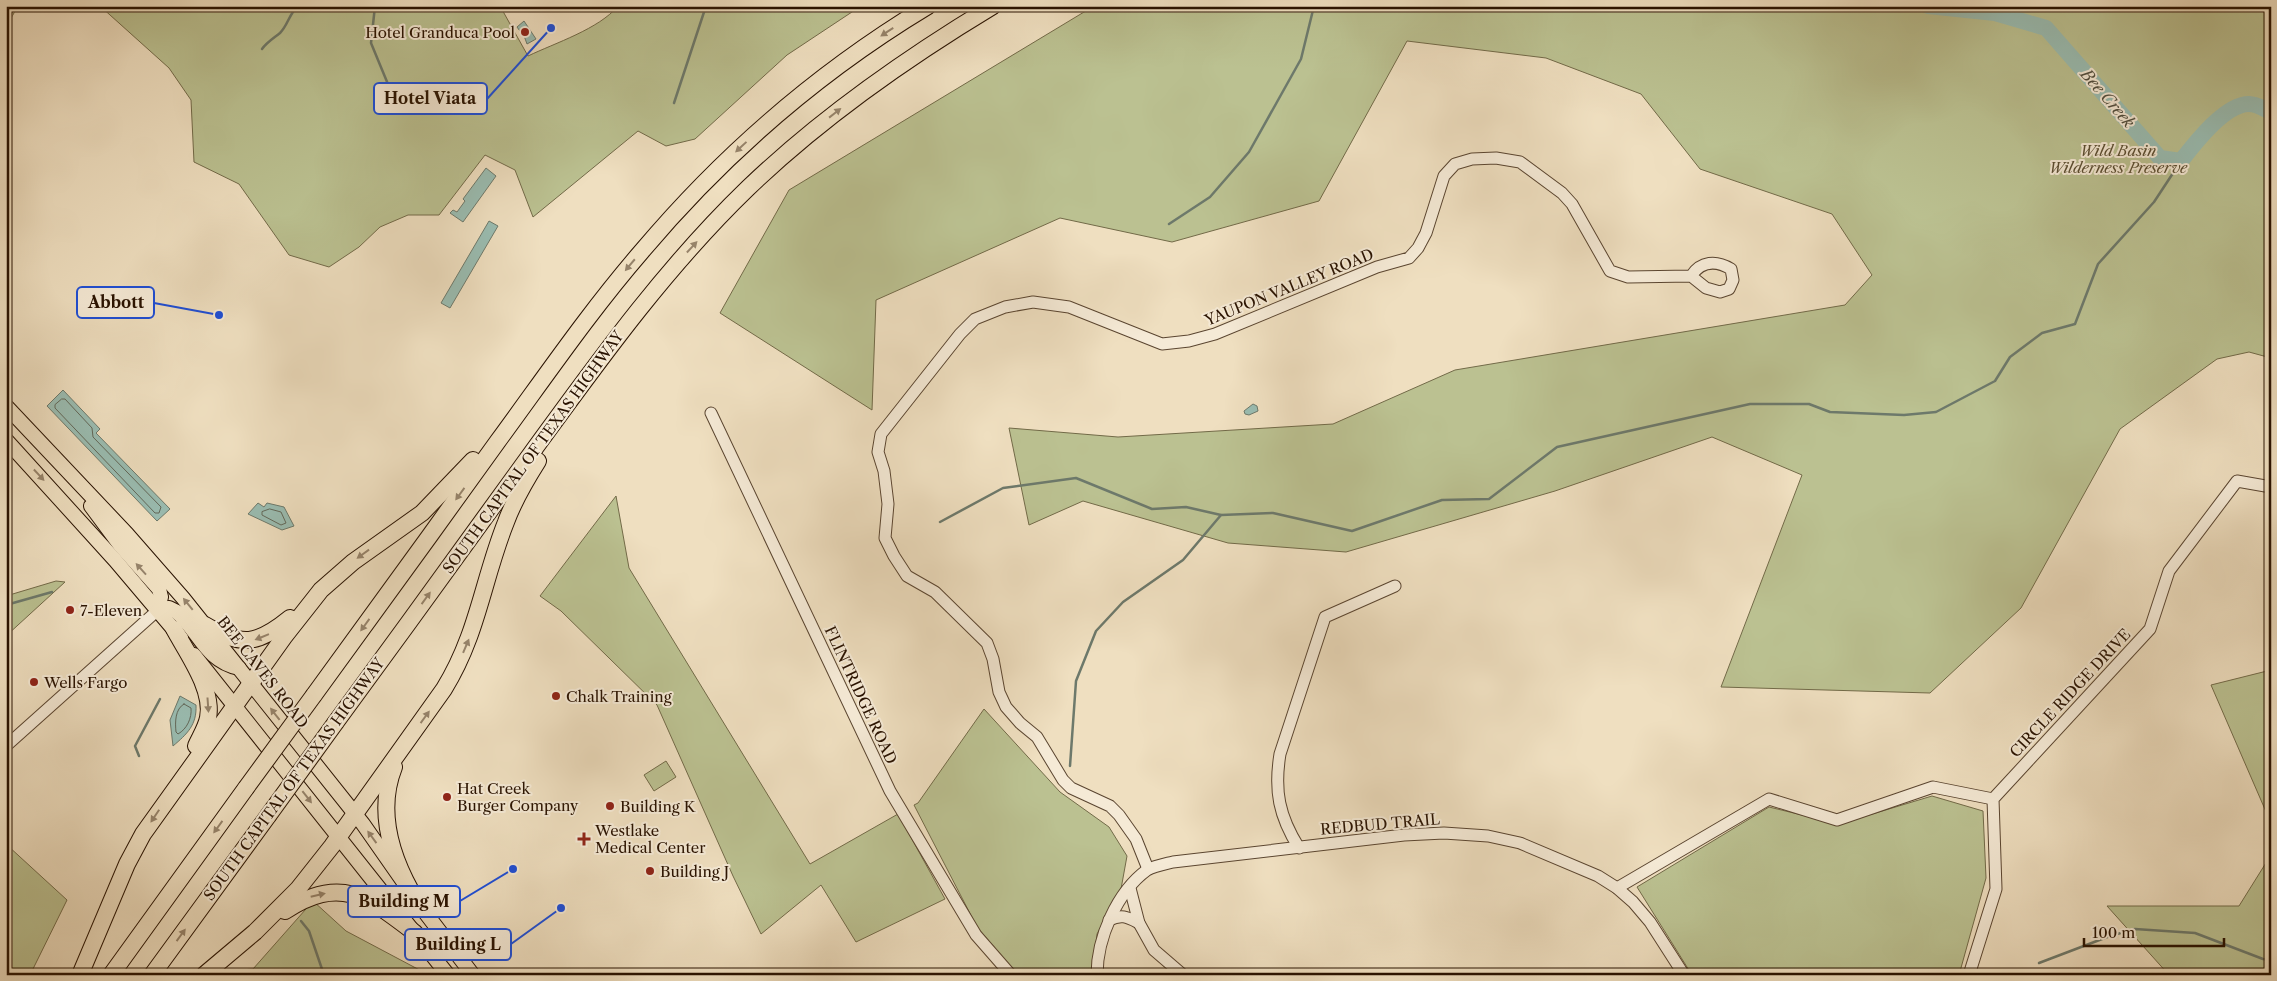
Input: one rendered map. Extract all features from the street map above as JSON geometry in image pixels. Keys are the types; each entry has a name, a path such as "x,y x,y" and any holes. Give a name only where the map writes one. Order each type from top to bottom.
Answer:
{"highway":[{"path":"111,975 553,367 641,252 730,156 778,114 831,72 928,6"},
{"path":"930,45 978,6"},
{"name":"SOUTH CAPITAL OF TEXAS HIGHWAY","path":"152,975 606,350 668,273 747,189 835,112 930,45 993,6"},
{"path":"204,975 260,927 292,896 338,837 444,689 463,653 482,601 501,536 516,498 606,350"},
{"path":"205,625 230,639 249,641 259,639 273,632 353,562 410,522 433,503 470,464 553,367"},
{"path":"80,975 131,857 152,820 315,597"},
{"path":"172,792 205,727 209,707 205,688 174,629"},
{"path":"404,745 390,779 385,812 393,850 411,891"},
{"path":"260,927 306,898 326,893 342,893 357,895 373,902 415,933"}],"main road":[{"name":"BEE CAVES ROAD","path":"6,406 150,559 205,625 354,813 473,975"},
{"path":"6,440 174,629 448,975"},
{"path":"57,459 120,545 158,589 161,597 158,610"},
{"path":"158,610 169,608 177,612 213,656 223,663 239,668"}],"street":[{"name":"YAUPON VALLEY ROAD","path":"1148,870 1136,839 1119,815 1110,806 1071,788 1063,780 1037,737 1020,723 1006,707 999,692 993,659 987,643 935,592 907,576 884,538 888,504 884,471 878,452 881,434 960,334 976,320 1004,308 1033,302 1069,307 1162,344 1189,341 1215,334 1377,266 1409,258 1418,248 1426,233 1444,176 1455,164 1472,159 1496,158 1520,162 1562,193 1572,204 1610,271 1628,277 1691,276"},
{"name":"FLINTRIDGE ROAD","path":"711,413 890,791 976,935 1011,975"},
{"name":"CIRCLE RIDGE DRIVE","path":"1993,799 2150,630 2169,571 2238,481 2271,488"},
{"path":"1299,848 1283,819 1279,805 1276,777 1280,754 1325,617 1396,586"},
{"path":"6,746 158,610"},
{"path":"1616,888 1769,799 1837,820 1933,787 1993,799 1996,889 1969,975"},
{"name":"REDBUD TRAIL","path":"1097,975 1098,950 1109,920 1130,888 1148,870 1173,862 1404,835 1444,833 1488,836 1520,842 1598,876 1633,902 1650,922 1684,975"},
{"path":"1130,888 1139,923 1154,950 1183,975"},
{"path":"1109,920 1117,916 1126,916 1139,923"}],"green space":[{"path":"6,6 18,6 6,27"},
{"path":"100,6 500,6 528,56 600,22 618,6 861,6 787,55 695,139 666,146 638,131 533,217 515,170 485,155 439,215 408,215 380,227 359,247 329,267 289,255 239,184 194,162 191,100 169,68"},
{"name":"Wild Basin Wilderness Preserve","path":"1094,6 2271,6 2271,358 2249,352 2217,359 2120,429 2021,608 1930,693 1721,687 1802,475 1712,437 1555,491 1346,552 1228,543 1083,501 1029,525 1009,428 1118,437 1333,424 1455,370 1845,305 1872,275 1832,214 1700,169 1641,94 1546,58 1407,41 1319,201 1172,242 1060,218 876,300 872,410 720,313 789,190"},
{"path":"616,496 629,568 810,864 898,814 945,899 856,942 821,885 761,934 733,876 657,705 561,611 540,596"},
{"path":"56,581 65,582 6,636 6,596"},
{"path":"2271,670 2271,975 2169,975 2107,906 2239,906 2269,858 2267,814 2211,685"},
{"path":"984,709 1060,792 1109,827 1127,856 1121,889 1097,934 1093,975 1018,975 977,927 914,805 918,803"},
{"path":"666,761 676,777 654,791 644,775"},
{"path":"1932,796 1983,811 1986,878 1959,975 1692,975 1637,887 1769,807 1839,824"},
{"path":"7,845 67,900 30,975 6,975"},
{"path":"313,901 346,931 429,975 233,975 240,970 253,969"}],"water":[{"name":"Hotel Granduca Pool","path":"524,21 536,39 527,44 523,33 517,27"},
{"path":"486,168 496,176 463,222 450,213 453,210 457,212 465,201 463,199"},
{"path":"489,221 498,226 450,308 441,303"},
{"path":"63,390 100,429 96,433 170,509 157,521 47,406"},
{"path":"1253,404 1257,406 1258,411 1249,415 1245,414 1244,411"},
{"path":"258,503 264,507 267,503 284,507 294,526 282,530 248,514"},
{"path":"180,696 196,705 196,712 190,729 173,746 170,720"}],"waterway":[{"path":"262,49 283,30 298,6"},
{"path":"375,6 371,43 397,106"},
{"path":"674,103 706,6"},
{"path":"1169,224 1210,197 1249,152 1301,59 1314,6"},
{"name":"Bee Creek","path":"1928,6 1995,13 2046,28 2160,158 2181,161 2211,126 2230,110 2252,104 2271,112"},
{"path":"940,522 1003,488 1076,478 1152,509 1186,507 1221,515 1273,513 1352,531 1442,500 1489,499 1557,447 1750,404 1809,404 1830,412 1904,415 1936,412 1995,381 2010,357 2042,333 2075,324 2098,264 2154,202 2181,161"},
{"path":"1070,766 1076,681 1096,631 1123,602 1183,560 1221,515"},
{"path":"6,605 52,592"},
{"path":"139,756 135,746 160,699"},
{"path":"301,921 309,931 324,975"},
{"path":"2039,963 2110,936 2135,929 2195,933 2263,959 2271,960"}],"place":[{"name":"Hotel Viata","path":"551,28"},
{"name":"Hotel Granduca Pool","path":"525,32"},
{"name":"Abbott","path":"219,315"},
{"name":"7-Eleven","path":"70,610"},
{"name":"Wells Fargo","path":"34,682"},
{"name":"Chalk Training","path":"556,696"},
{"name":"Hat Creek Burger Company","path":"447,797"},
{"name":"Building K","path":"610,806"},
{"name":"Westlake Medical Center","path":"584,839"},
{"name":"Building M","path":"513,869"},
{"name":"Building J","path":"650,871"},
{"name":"Building L","path":"561,908"}]}
